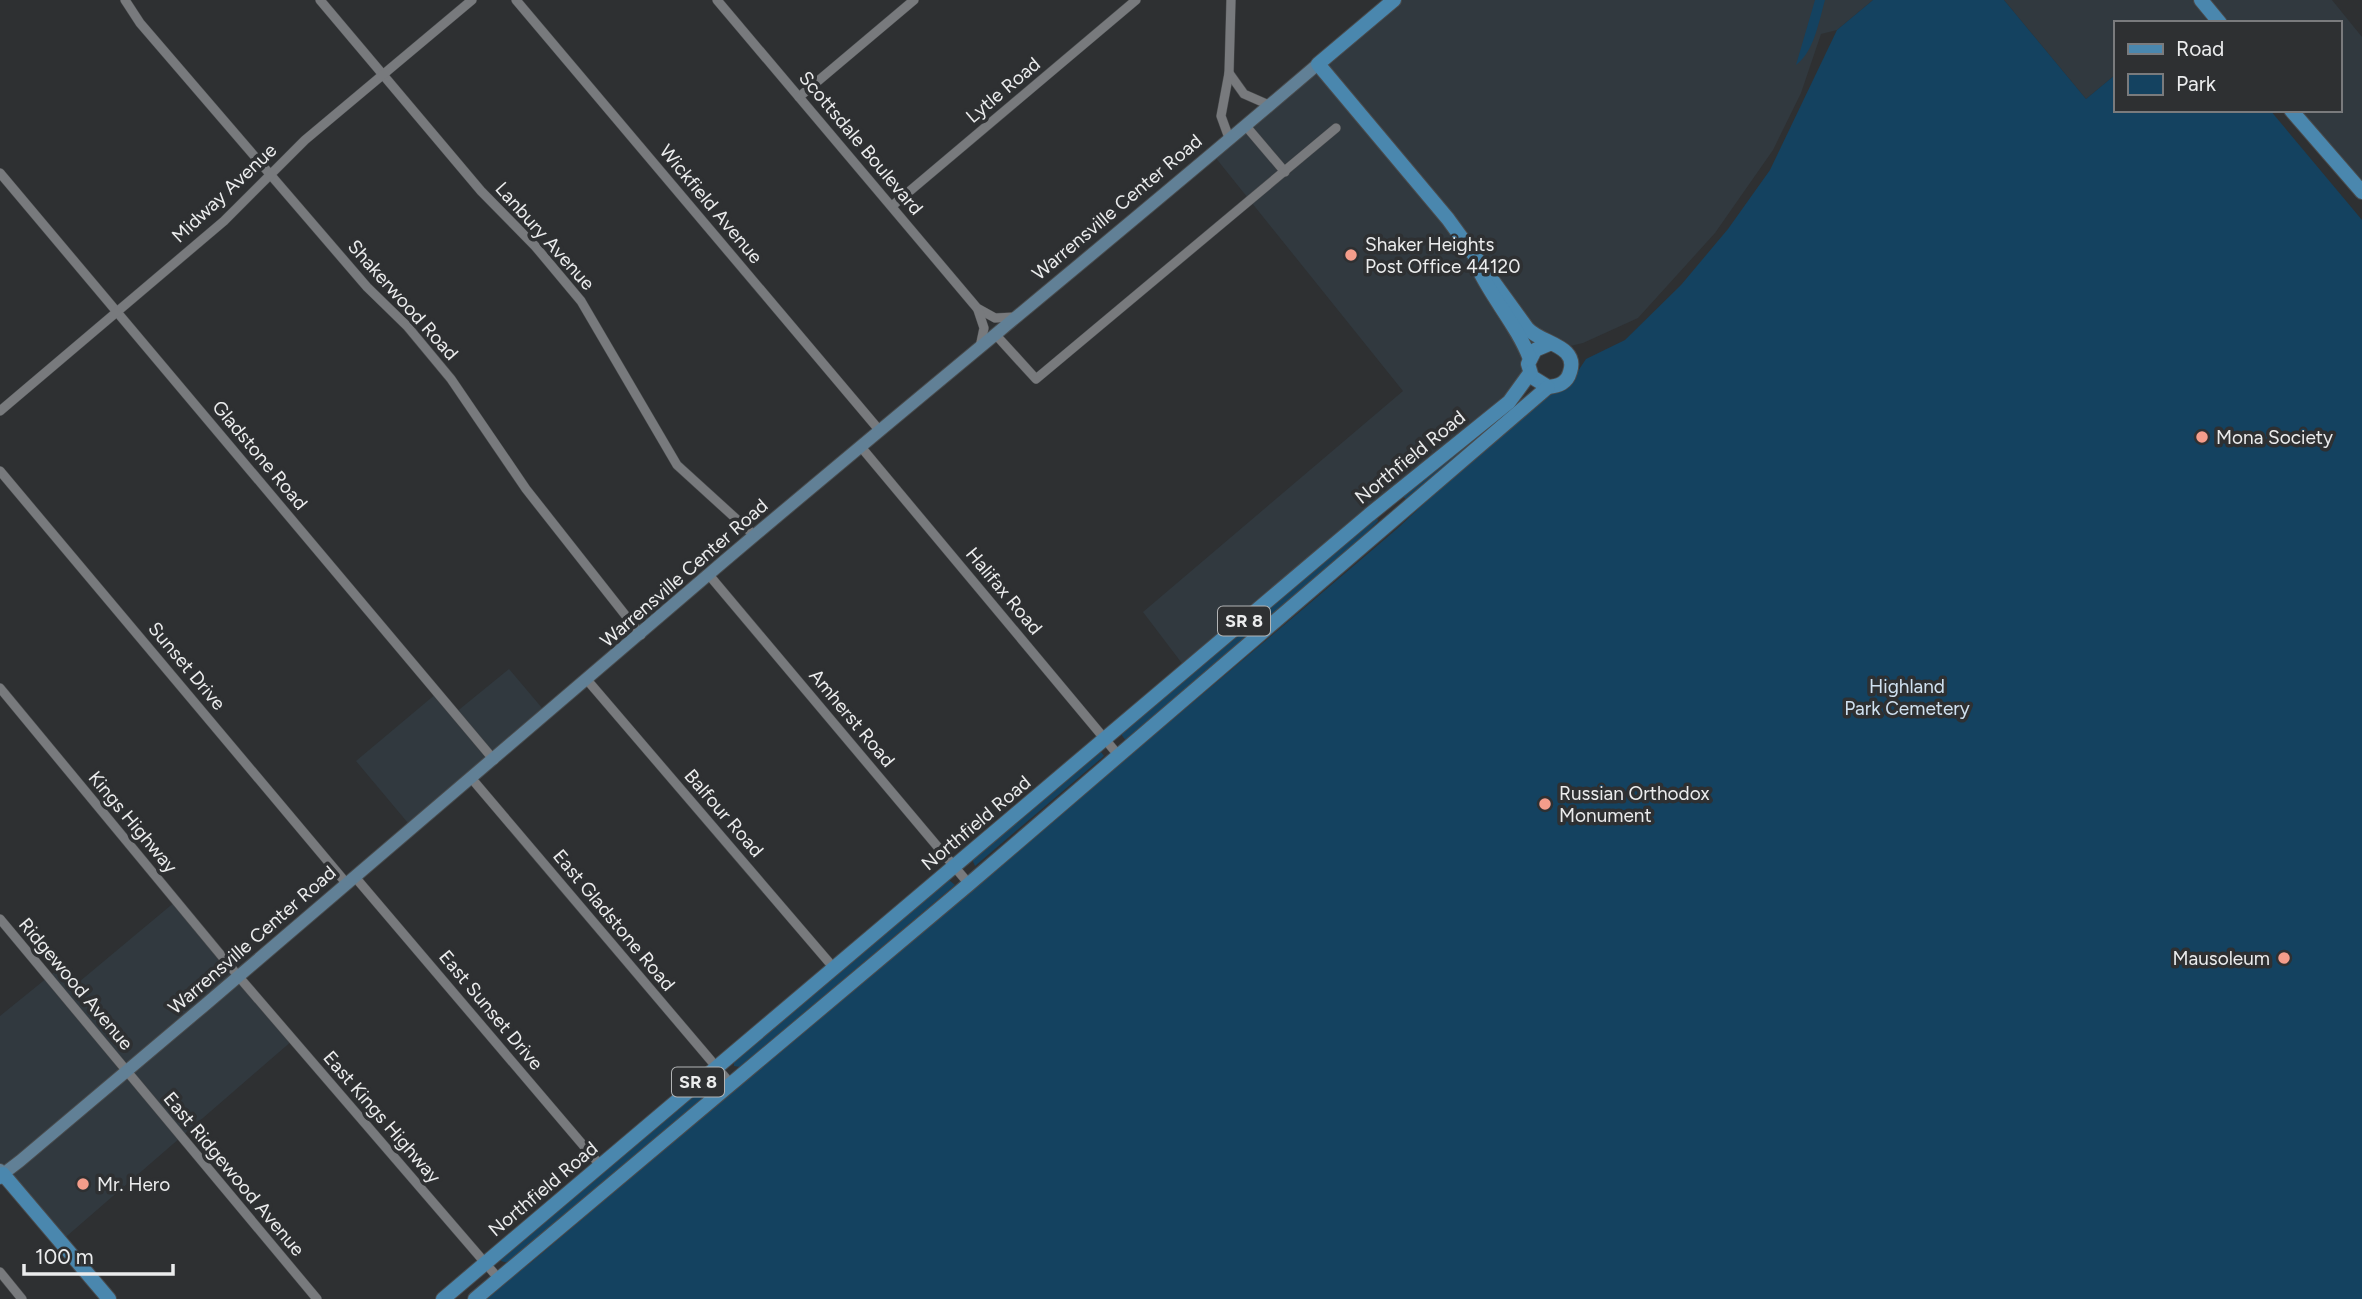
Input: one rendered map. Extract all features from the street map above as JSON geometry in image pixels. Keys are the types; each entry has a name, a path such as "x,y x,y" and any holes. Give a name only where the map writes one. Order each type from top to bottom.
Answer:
{"main road":[{"name":"Warrensville Center Road","path":"1,1174 239,977 755,536 1394,0"},
{"path":"2201,0 2218,21"},
{"name":"SR 8","path":"1318,64 1468,247 1534,337 1562,348 1572,363 1564,382 1548,387"},
{"path":"2293,112 2362,192"},
{"name":"SR 8","path":"1468,247 1488,289 1522,341 1530,366"},
{"path":"1548,387 1536,381 1530,366 1535,350 1549,344"},
{"name":"Northfield Road","path":"443,1299 833,967 1508,402 1530,366"},
{"name":"Northfield Road","path":"475,1299 969,884 1548,387"},
{"path":"1,1174 109,1299"}],"street":[{"name":"Shakerwood Road","path":"125,0 140,23 271,176 451,379 526,489 641,635"},
{"name":"Lanbury Avenue","path":"320,0 481,191 535,246 581,300 677,465 755,536"},
{"name":"Midway Avenue","path":"0,411 224,221 305,140 472,0"},
{"name":"Wickfield Avenue","path":"516,0 880,431"},
{"name":"Scottsdale Boulevard","path":"718,0 977,309"},
{"path":"799,97 914,0"},
{"name":"Lytle Road","path":"892,206 1136,0"},
{"path":"1229,138 1221,116 1228,73 1231,0"},
{"path":"1228,73 1244,94 1269,105"},
{"path":"1245,125 1285,172"},
{"path":"995,334 1036,379 1335,128"},
{"name":"Gladstone Road","path":"0,173 494,760"},
{"path":"977,309 995,318 1016,316"},
{"path":"977,309 984,328 980,347"},
{"name":"Halifax Road","path":"862,447 1119,756"},
{"name":"Sunset Drive","path":"0,471 351,881"},
{"name":"Amherst Road","path":"709,575 969,884"},
{"name":"Balfour Road","path":"588,681 833,967"},
{"name":"Kings Highway","path":"0,688 239,977"},
{"name":"East Gladstone Road","path":"471,779 730,1083"},
{"name":"East Sunset Drive","path":"351,881 600,1165"},
{"name":"Ridgewood Avenue","path":"0,919 125,1072"},
{"name":"East Kings Highway","path":"239,977 499,1279"},
{"name":"East Ridgewood Avenue","path":"125,1072 317,1299"},
{"path":"0,1272 22,1299"}],"shaded area":[{"path":"1394,0 1873,0 1837,30 1821,34 1801,93 1773,150 1715,233 1638,318 1583,343 1562,348 1544,345 1523,387 1187,670 1143,612 1403,391 1211,152"},
{"path":"2004,0 2332,0 2362,37 2362,192 2296,112 2341,112 2341,21 2114,21 2114,76 2086,99"},
{"path":"509,669 548,715 413,829 356,761 437,693 455,713"},
{"path":"176,901 293,1040 60,1242 0,1177 0,1016 58,969 73,987"}],"green space":[{"path":"1815,0 1825,0 1818,26 1812,44 1796,65"},
{"name":"Highland Park Cemetery","path":"1873,0 2004,0 2086,99 2114,76 2114,112 2272,112 2362,220 2362,1299 475,1299 508,1263 501,1261 502,1257 709,1081 716,1084 714,1089 520,1253 528,1265 1398,528 1536,399 1568,386 1586,359 1625,340 1681,285 1728,229 1770,170 1837,30"},
{"path":"1516,402 1519,405 1408,502 1403,496"},
{"path":"1377,517 1378,521 1341,559 1126,741 1121,734"},
{"path":"1101,752 1104,756 975,866 972,859"},
{"path":"949,880 955,885 740,1067 734,1066 734,1060"}],"place":[{"name":"Shaker Heights Post Office 44120","path":"1351,255"},
{"name":"Mona Society","path":"2202,437"},
{"name":"Russian Orthodox Monument","path":"1545,804"},
{"name":"Mausoleum","path":"2284,958"},
{"name":"Mr. Hero","path":"83,1184"}]}
